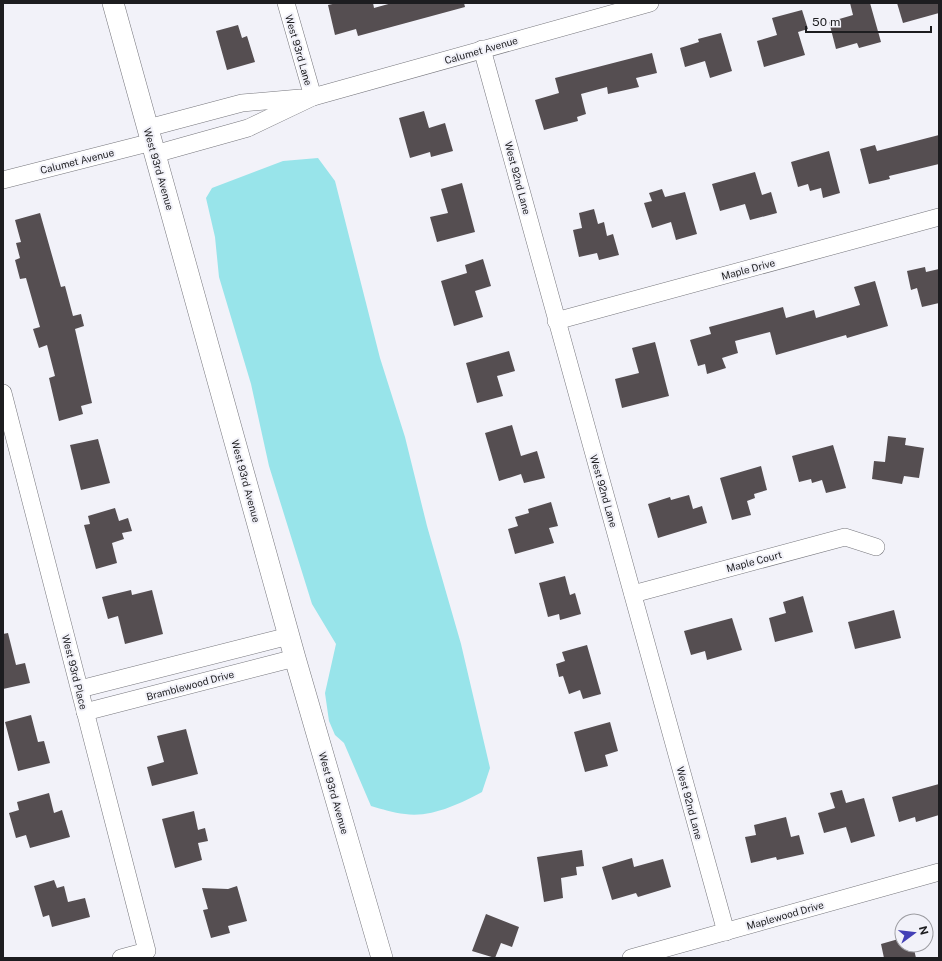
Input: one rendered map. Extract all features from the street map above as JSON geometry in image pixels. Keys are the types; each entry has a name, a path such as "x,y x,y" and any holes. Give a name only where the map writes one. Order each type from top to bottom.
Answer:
{"street":[{"name":"West 93rd Avenue","path":"113,3 295,658 382,958"},
{"name":"West 93rd Lane","path":"286,3 313,97"},
{"name":"Calumet Avenue","path":"3,180 152,142 248,128 313,97 650,3"},
{"name":"West 92nd Lane","path":"482,50 726,932"},
{"name":"Calumet Avenue","path":"152,142 242,103 313,97"},
{"name":"Maple Drive","path":"556,320 939,217"},
{"name":"West 93rd Place","path":"3,393 147,951 121,958"},
{"name":"Maple Court","path":"632,594 845,537 876,548"},
{"path":"80,689 289,636"},
{"name":"Bramblewood Drive","path":"85,712 295,658"},
{"name":"Maplewood Drive","path":"631,958 939,872"}],"water":[{"path":"318,158 335,181 380,358 405,437 427,526 461,644 490,768 482,792 445,809 424,814 415,815 401,813 371,806 344,743 335,735 329,721 325,693 336,644 312,604 269,466 251,384 219,277 215,237 206,198 212,188 283,161"}],"building":[{"path":"337,3 373,3 374,8 392,3 464,3 465,7 358,36 356,29 335,35 328,5"},
{"path":"850,3 870,3 881,42 859,48 857,43 836,49 829,22 853,15"},
{"path":"897,3 939,3 939,13 903,23"},
{"path":"802,10 808,29 798,32 805,55 764,67 757,41 777,35 772,18"},
{"path":"238,25 242,38 247,36 255,62 227,70 216,31"},
{"path":"721,33 732,71 710,78 705,61 685,67 680,48 699,42 698,39"},
{"path":"652,53 657,73 636,78 639,87 608,94 607,87 581,94 586,114 577,117 578,121 544,130 535,100 559,93 555,78"},
{"path":"424,111 429,128 445,123 453,151 431,157 430,152 410,158 399,118"},
{"path":"939,135 939,164 889,176 890,179 869,184 860,149 875,145 877,151"},
{"path":"829,151 840,193 823,198 821,188 810,191 808,184 798,187 791,162"},
{"path":"755,172 762,195 771,192 777,213 750,220 745,204 720,211 712,184"},
{"path":"462,183 475,232 437,242 430,217 448,213 441,189"},
{"path":"662,189 665,197 685,192 697,234 676,240 671,222 652,228 644,203 652,201 649,193"},
{"path":"594,209 598,224 604,222 607,236 613,234 619,255 599,260 597,253 579,257 573,230 582,228 579,213"},
{"path":"40,213 61,287 65,286 73,316 81,314 84,326 75,329 92,403 81,406 83,414 59,421 49,378 55,376 47,345 39,348 33,329 40,327 26,278 20,279 15,260 20,258 16,243 21,242 15,220"},
{"path":"483,259 491,286 475,291 483,317 454,326 441,281 467,273 465,265"},
{"path":"925,267 926,272 939,269 939,303 922,307 917,288 911,290 907,271"},
{"path":"875,281 888,326 847,338 846,335 776,355 770,332 735,341 738,353 722,358 726,368 707,374 705,364 698,366 690,340 711,334 709,327 783,307 786,318 814,310 816,318 860,305 854,287"},
{"path":"655,342 669,396 622,408 615,379 639,373 632,348"},
{"path":"509,351 515,371 497,376 503,396 477,403 466,363"},
{"path":"512,425 521,456 537,451 545,478 524,483 521,474 499,481 485,433"},
{"path":"888,436 906,438 905,445 924,448 919,478 904,476 902,484 872,479 874,461 885,462"},
{"path":"98,439 110,483 81,490 70,445"},
{"path":"833,445 846,488 826,493 822,480 812,483 811,479 799,482 792,456"},
{"path":"761,466 767,490 754,494 755,498 747,501 751,515 732,520 720,478"},
{"path":"689,495 693,509 702,506 707,523 658,538 648,504 670,497 671,500"},
{"path":"551,502 558,526 549,528 554,543 515,554 508,529 518,526 515,517 529,513 528,509"},
{"path":"115,508 119,521 128,518 132,531 122,533 124,539 112,543 117,563 96,569 84,525 90,524 88,516"},
{"path":"565,576 570,595 575,593 581,614 560,620 559,614 548,617 539,583"},
{"path":"131,590 132,595 152,590 163,634 125,644 118,616 108,619 102,597"},
{"path":"803,596 813,632 775,642 769,618 786,613 783,602"},
{"path":"894,610 901,638 855,649 848,622"},
{"path":"732,618 742,650 707,660 705,651 691,655 684,631"},
{"path":"8,633 16,665 25,663 30,683 3,689 3,634"},
{"path":"587,645 601,694 583,699 580,690 569,694 563,676 559,677 556,664 565,661 562,652"},
{"path":"31,715 38,742 44,741 50,763 18,771 5,722"},
{"path":"610,722 618,751 605,755 608,766 585,772 574,732"},
{"path":"186,729 198,774 152,786 147,767 164,762 157,736"},
{"path":"939,784 939,815 916,822 915,817 899,822 892,797"},
{"path":"842,790 846,803 864,798 875,836 851,843 846,827 824,833 818,813 835,808 830,793"},
{"path":"49,793 54,813 62,810 70,837 30,848 26,835 16,838 9,813 19,810 17,802"},
{"path":"194,811 198,830 205,828 208,841 198,843 202,860 175,868 162,819"},
{"path":"786,817 791,837 799,835 804,854 777,860 776,857 751,863 745,837 756,835 754,825"},
{"path":"582,850 584,866 576,867 577,875 561,878 563,898 544,902 537,857"},
{"path":"632,858 634,867 663,859 671,887 638,897 636,893 612,900 602,867"},
{"path":"54,880 57,888 64,886 68,902 85,898 90,917 52,927 49,915 43,917 34,886"},
{"path":"237,886 247,921 228,926 230,933 211,938 203,910 208,909 202,888 228,889"},
{"path":"486,914 519,927 512,947 501,943 495,958 472,951"},
{"path":"894,940 894,953 915,953 916,958 884,958 881,944"}]}
